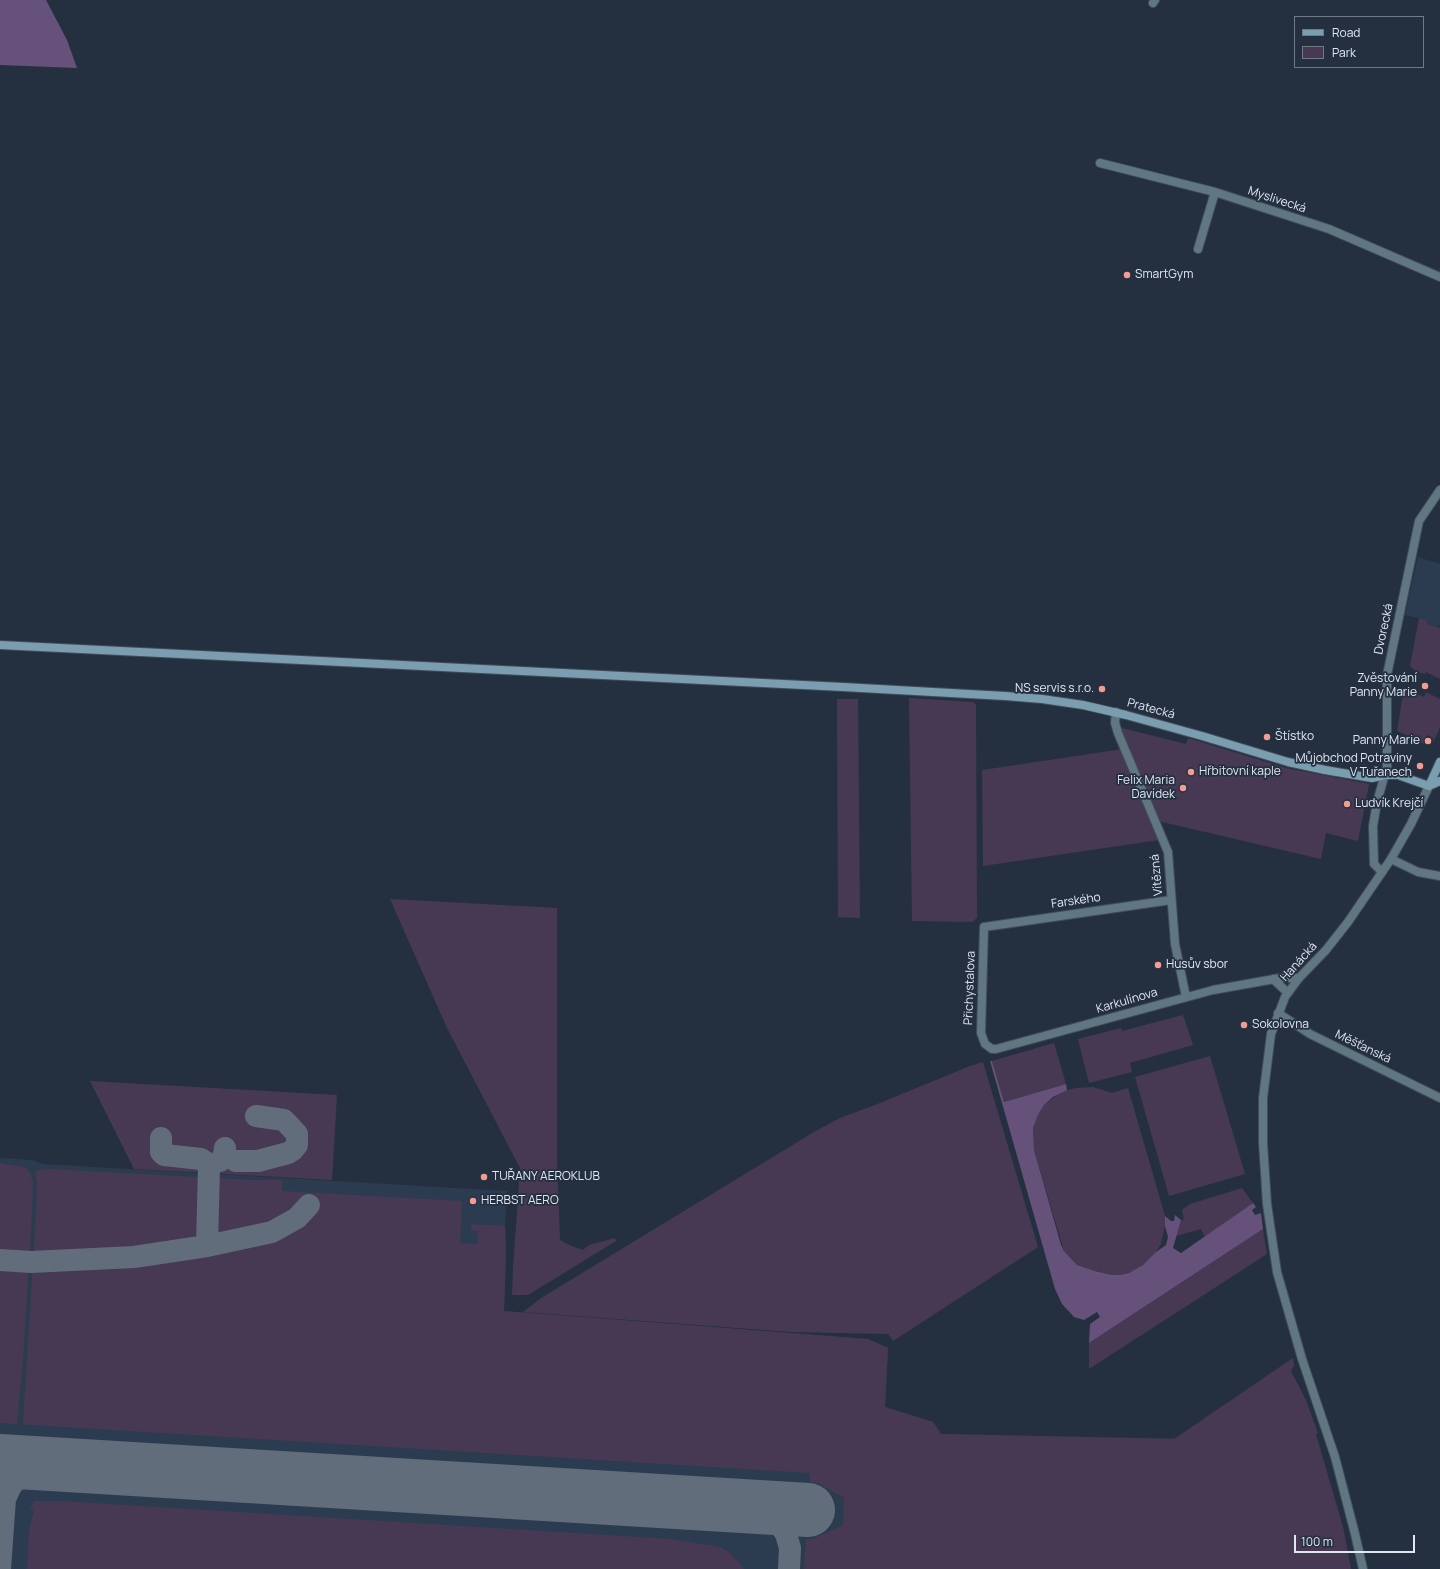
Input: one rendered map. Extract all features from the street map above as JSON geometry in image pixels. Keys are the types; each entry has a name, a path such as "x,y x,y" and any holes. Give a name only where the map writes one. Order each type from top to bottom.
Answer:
{"main road":[{"name":"Pratecká","path":"0,645 848,687 983,694 1042,699 1116,712 1288,762 1368,778 1398,775 1429,786"},
{"name":"Hanácká","path":"1429,786 1440,762"},
{"path":"1429,786 1440,781"}],"street":[{"name":"Myslivecká","path":"1100,163 1215,192 1329,229 1440,278"},
{"path":"1198,249 1215,192"},
{"name":"Dvorecká","path":"1382,872 1374,864 1373,826 1377,802 1386,775 1387,675 1419,520 1440,490"},
{"name":"Vítězná","path":"1116,712 1115,722 1118,733 1168,852 1175,944 1186,997"},
{"name":"Hanácká","path":"1363,1569 1335,1457 1285,1301 1272,1246 1267,1204 1263,1144 1263,1098 1271,1034 1288,992 1342,932 1391,860 1411,824 1429,786"},
{"path":"1391,860 1418,872 1440,876"},
{"name":"Farského","path":"984,927 1171,900"},
{"name":"Přichystalova","path":"984,927 981,1033 983,1040 989,1047"},
{"name":"Karkulínova","path":"989,1047 996,1050 1227,986 1273,979 1299,978"},
{"path":"1273,979 1288,992"},
{"name":"Měšťanská","path":"1278,1014 1310,1034 1440,1098"}],"shaded area":[{"path":"0,0 46,0 67,40 77,68 0,65"},
{"path":"1418,557 1440,564 1439,627 1427,624 1428,620 1405,615"},
{"path":"990,1061 992,1061 1004,1102 1066,1084 1067,1090 1053,1097 1044,1105 1038,1115 1033,1128 1034,1150 1061,1245 1064,1251 1077,1265 1112,1275 1129,1273 1143,1265 1156,1252 1166,1245 1168,1237 1165,1226 1165,1216 1171,1221 1174,1221 1175,1215 1181,1220 1173,1248 1181,1253 1253,1203 1256,1207 1252,1210 1255,1215 1261,1213 1263,1229 1089,1343 1090,1324 1100,1317 1097,1312 1084,1320 1074,1317 1062,1304 1055,1289"},
{"path":"0,1158 32,1160 42,1164 507,1191 504,1311 868,1339 888,1348 885,1407 933,1422 941,1434 1250,1440 1343,1527 1351,1569 0,1569"}],"green space":[{"path":"1419,618 1428,620 1427,624 1440,628 1440,679 1426,672 1425,674 1417,672 1410,666"},
{"path":"1404,688 1424,697 1426,692 1440,699 1440,727 1433,743 1433,738 1428,735 1424,739 1424,744 1416,740 1414,736 1413,738 1397,731"},
{"path":"909,698 973,702 976,705 977,918 972,922 912,921"},
{"path":"837,699 858,699 860,918 838,917"},
{"path":"1122,728 1186,744 1188,738 1286,768 1369,784 1358,841 1326,833 1321,859 1158,821 1120,731"},
{"path":"1123,749 1159,840 983,866 982,770"},
{"path":"390,899 557,908 557,1159 560,1240 583,1250 589,1245 615,1238 616,1241 528,1295 512,1295 520,1168 447,1028"},
{"path":"1183,1015 1193,1045 1130,1063 1132,1072 1089,1083 1078,1039 1121,1028 1122,1031"},
{"path":"1054,1043 1066,1084 1004,1102 992,1061"},
{"path":"1210,1056 1245,1174 1169,1196 1135,1077"},
{"path":"983,1062 1038,1247 893,1341 888,1334 790,1332 523,1312 541,1298 814,1132 840,1118"},
{"path":"90,1081 337,1095 332,1180 134,1169"},
{"path":"1093,1087 1112,1093 1128,1088 1165,1216 1165,1226 1161,1244 1156,1252 1144,1265 1129,1273 1120,1275 1112,1275 1077,1265 1064,1251 1034,1150 1033,1128 1044,1105 1063,1091 1076,1088"},
{"path":"0,1163 25,1167 30,1173 33,1183 23,1359 17,1424 24,1424 36,1213 37,1181 35,1171 50,1169 253,1180 282,1180 282,1191 462,1201 460,1243 477,1244 478,1231 471,1230 471,1224 505,1226 506,1254 504,1311 868,1339 888,1348 885,1407 933,1422 941,1434 1174,1439 1293,1358 1294,1366 1291,1371 1306,1400 1318,1433 1316,1434 1343,1527 1351,1569 804,1569 806,1539 813,1539 843,1525 844,1498 818,1483 810,1482 810,1473 0,1423"},
{"path":"1242,1188 1253,1203 1205,1237 1201,1229 1176,1236 1181,1220 1184,1220 1182,1210 1190,1204"},
{"path":"1263,1229 1267,1254 1089,1369 1089,1343"},
{"path":"34,1501 61,1501 671,1539 721,1547 731,1554 744,1569 27,1569 29,1530 34,1511 30,1509"}],"taxiway":[{"path":"236,1161 258,1161 288,1153 297,1145 297,1134 284,1120 256,1116"},
{"path":"161,1138 161,1152 164,1155 201,1159 208,1164 207,1246"},
{"path":"220,1161 224,1155 225,1148"},
{"path":"0,1260 31,1262 134,1257 207,1246 272,1232 297,1218 309,1205"},
{"path":"0,1569 5,1499 11,1486 20,1475 27,1470 46,1465 114,1468"},
{"path":"682,1503 752,1508 764,1512 778,1522 786,1534 790,1548 789,1569"}],"runway":[{"path":"0,1461 808,1510"}],"place":[{"name":"SmartGym","path":"1127,275"},
{"name":"Zvěstování Panny Marie","path":"1425,686"},
{"name":"NS servis s.r.o.","path":"1102,689"},
{"name":"Štístko","path":"1267,737"},
{"name":"Panny Marie","path":"1428,741"},
{"name":"Můjobchod Potraviny V Tuřanech","path":"1420,766"},
{"name":"Hřbitovní kaple","path":"1191,772"},
{"name":"Felix Maria Davídek","path":"1183,788"},
{"name":"Ludvík Krejčí","path":"1347,804"},
{"name":"Husův sbor","path":"1158,965"},
{"name":"Sokolovna","path":"1244,1025"},
{"name":"TUŘANY AEROKLUB","path":"484,1177"},
{"name":"HERBST AERO","path":"473,1201"}]}
